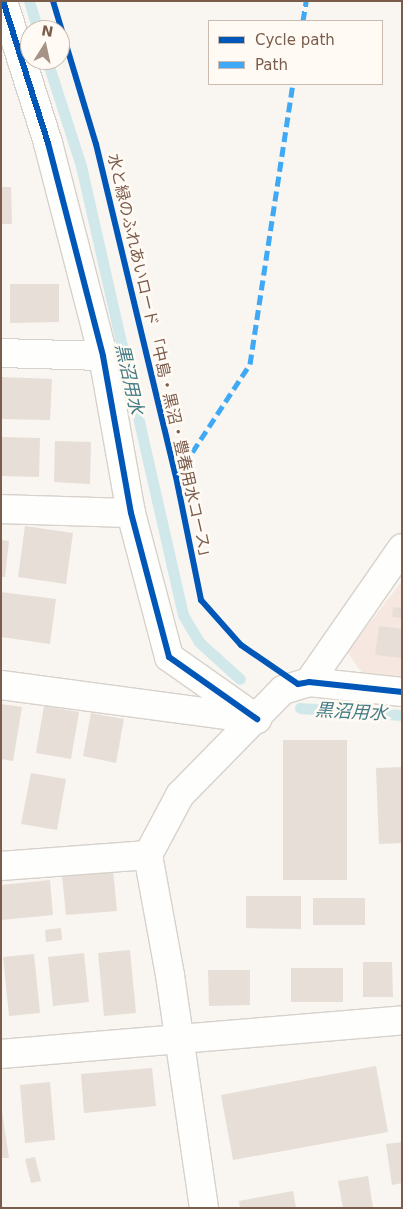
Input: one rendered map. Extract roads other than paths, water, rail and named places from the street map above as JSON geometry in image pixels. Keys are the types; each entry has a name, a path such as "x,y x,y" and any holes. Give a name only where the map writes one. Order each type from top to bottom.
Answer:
{"street":[{"path":"3,1 48,143 103,356 131,513 169,658 257,719"},
{"path":"1,353 103,356"},
{"path":"1,509 131,513"},
{"path":"309,682 402,548"},
{"path":"204,1208 148,855 180,795 257,719 283,690 309,682 402,692"},
{"path":"1,685 257,719"},
{"path":"1,866 148,855"},
{"path":"1,1054 402,1020"}],"waterway":[{"name":"黒沼用水","path":"29,1 35,20"},
{"name":"黒沼用水","path":"50,70 81,166 183,615 199,642 240,679"},
{"name":"黒沼用水","path":"300,708 402,715"}]}
